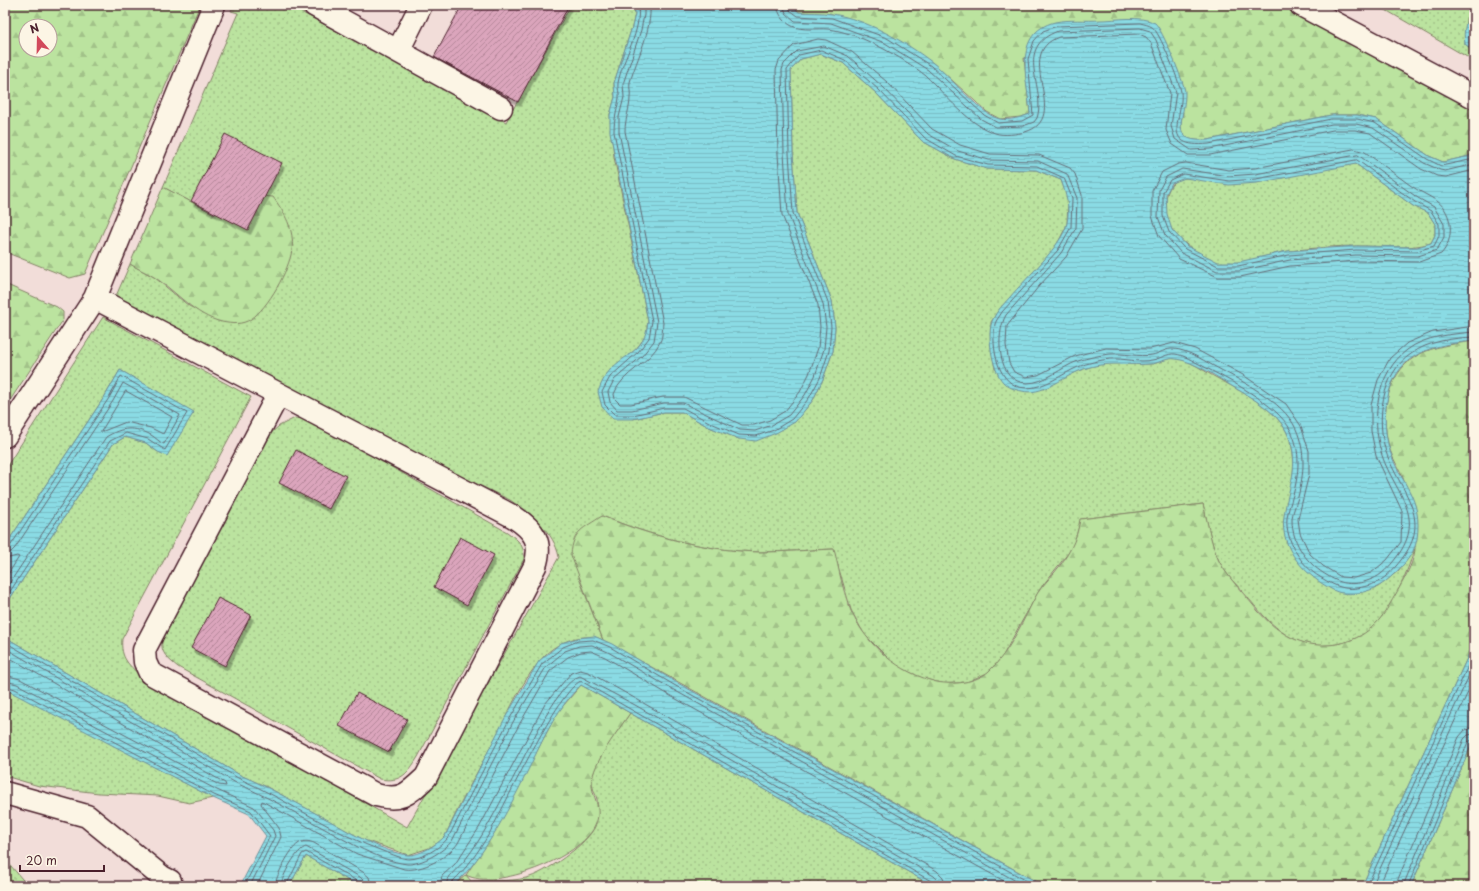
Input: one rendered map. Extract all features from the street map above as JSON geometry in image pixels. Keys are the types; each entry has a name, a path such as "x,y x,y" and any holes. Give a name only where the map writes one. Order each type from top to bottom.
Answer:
{"lane":[{"path":"5,436 95,298 214,5"},
{"path":"314,5 501,108"},
{"path":"398,51 422,5"},
{"path":"1301,5 1474,97"},
{"path":"95,298 514,517 526,525 536,538 539,553 535,566 426,777 403,796 389,799 376,795 150,673 145,662 144,650 278,395"},
{"path":"5,793 87,816 162,877 170,881"}],"green space":[{"path":"5,5 200,5 85,274 70,278 5,252"},
{"path":"234,5 288,5 506,122 571,5 634,5 635,14 632,27 614,83 615,97 610,115 614,157 648,321 646,336 636,349 607,374 633,419 664,412 682,412 709,427 739,439 795,422 813,400 823,379 833,351 835,327 832,301 797,213 793,153 791,70 801,59 820,54 843,63 876,93 922,141 955,159 987,169 1036,170 1061,180 1068,199 1067,225 1055,248 999,310 991,322 991,346 995,369 1043,389 1067,376 1093,366 1116,363 1150,364 1173,358 1185,360 1253,399 1268,409 1288,434 1293,450 1293,469 1290,493 1355,593 1378,587 1398,571 1415,549 1393,601 1372,628 1356,638 1345,642 1328,645 1313,645 1300,642 1287,636 1265,617 1227,575 1219,561 1210,536 1203,504 1081,519 1073,547 1040,589 1001,659 987,673 967,682 945,684 921,678 894,664 864,634 851,610 833,549 760,552 720,549 660,536 602,516 579,578 603,640 586,637 568,640 552,649 539,662 527,678 517,696 445,836 439,842 429,848 408,855 364,840 267,787 240,775 5,637 5,606 113,444 125,437 146,443 158,452 194,413 120,370 105,396 5,546 5,469 103,317 251,397 122,639 122,651 126,661 143,677 407,827 559,557 547,531 510,500 223,361 116,296 130,264 154,277 189,306 221,322 227,212 214,214 163,187 238,13 231,11"},
{"path":"791,5 1282,5 1474,108 1474,155 1443,162 1429,156 1376,119 1357,115 1331,115 1208,140 1193,140 1184,136 1182,132 1181,120 1183,112 1024,58 1030,114 1021,117 1000,119 987,112 933,63 889,35 832,14 799,12"},
{"path":"1377,5 1474,5 1474,10 1466,19 1465,44 1474,51 1474,61"},
{"path":"1356,164 1413,206 1428,213 1435,224 1435,235 1431,243 1404,247 1350,246 1306,249 1281,252 1243,262 1225,263 1211,260 1199,253 1177,236 1169,225 1166,208 1168,192 1171,185 1185,178 1197,179"},
{"path":"163,187 214,214 227,212 260,196 273,197 285,215 292,235 292,250 287,268 271,298 258,314 251,319 233,324 212,319 194,309 154,277 130,264"},
{"path":"5,284 57,307 63,312 63,320 5,408"},
{"path":"1474,341 1474,643 1362,886 1044,886 603,640 571,555 574,540 580,531 602,516 659,536 720,549 760,552 834,549 848,604 858,624 875,646 897,665 923,678 937,682 957,683 971,681 984,675 1003,655 1016,635 1037,594 1068,554 1077,534 1080,519 1203,504 1213,546 1219,561 1231,579 1265,618 1287,636 1305,643 1324,645 1343,643 1360,636 1381,617 1404,579 1414,555 1415,548 1405,483 1391,454 1386,435 1385,418 1388,394 1391,387 1397,374 1405,364 1415,357 1436,348"},
{"path":"295,418 306,419 507,532 522,546 524,559 418,757 411,768 403,776 393,780 380,779 178,667 168,658 162,649 162,640 270,434 279,426"},
{"path":"581,685 630,713 607,746 593,774 592,788 598,808 595,826 586,838 573,849 555,860 536,868 516,875 496,879 479,879 466,875 492,836 557,713"},
{"path":"5,689 14,692 213,798 189,803 158,796 99,793 39,786 5,776"},
{"path":"630,713 933,886 453,886 466,875 471,881 513,880 534,876 554,865 584,841 595,826 596,820 597,799 592,781 595,767 609,743"},
{"path":"1474,739 1474,886 1411,886"},
{"path":"306,856 358,886 289,886"},
{"path":"5,859 28,886 5,886"}],"water":[{"path":"634,5 791,5 799,12 828,13 845,17 872,26 911,47 940,69 984,111 1000,119 1015,118 1030,114 1025,74 1025,60 1027,48 1032,37 1041,28 1055,22 1066,21 1128,18 1142,19 1155,23 1158,27 1167,44 1181,78 1185,92 1185,101 1181,126 1183,133 1187,137 1195,140 1208,140 1331,115 1357,115 1376,119 1429,156 1443,162 1474,155 1474,341 1436,347 1415,356 1405,364 1397,374 1391,385 1388,398 1385,425 1390,451 1410,492 1417,512 1417,539 1413,552 1400,568 1380,586 1360,593 1346,594 1333,590 1313,577 1296,560 1286,540 1284,516 1294,466 1292,446 1284,427 1273,414 1258,402 1191,363 1173,359 1152,364 1106,364 1079,371 1044,389 1029,392 1014,389 1005,384 999,376 993,360 990,342 991,325 999,310 1043,262 1064,232 1068,217 1068,206 1061,180 1036,170 987,169 955,159 922,141 876,93 843,63 821,54 801,59 791,70 793,153 797,213 832,301 835,327 833,351 823,379 813,400 795,422 776,433 756,441 739,439 709,427 682,412 664,412 633,419 613,419 602,407 598,392 606,375 612,368 638,347 646,332 648,321 610,132 610,115 615,97 614,83 635,14","holes":["1356,164 1413,206 1428,213 1435,224 1435,235 1431,243 1417,247 1356,246 1288,251 1238,262 1218,262 1187,246 1172,230 1167,214 1166,194 1172,183 1185,178 1229,185 1257,183"]},
{"path":"1474,10 1474,51 1465,44 1464,34 1465,26"},
{"path":"120,370 194,412 167,456 158,452 146,443 125,437 113,444 5,606 5,546 105,396"},
{"path":"594,636 612,644 676,682 1044,886 933,886 581,685 565,703 553,722 507,811 487,844 465,874 453,886 358,886 306,856 289,886 240,886 266,836 249,814 213,798 5,689 5,637 240,775 274,791 378,846 399,853 412,855 428,849 445,836 505,718 539,661 561,643 578,638"},
{"path":"1474,643 1474,739 1411,886 1362,886"}],"building":[{"path":"462,5 569,5 518,102 434,57"},
{"path":"225,134 282,163 248,230 191,201"},
{"path":"296,450 346,476 329,509 279,483"},
{"path":"460,537 494,555 467,605 434,587"},
{"path":"218,598 251,615 225,666 191,648"},
{"path":"357,693 407,719 389,752 339,726"}]}
